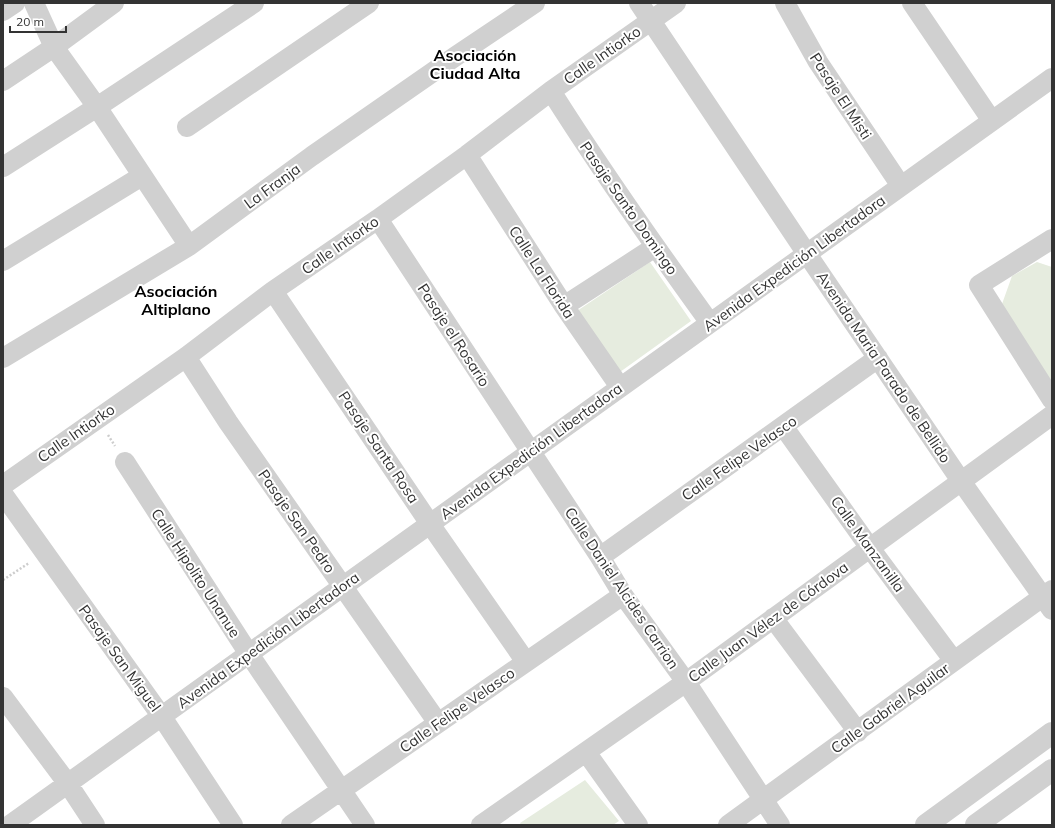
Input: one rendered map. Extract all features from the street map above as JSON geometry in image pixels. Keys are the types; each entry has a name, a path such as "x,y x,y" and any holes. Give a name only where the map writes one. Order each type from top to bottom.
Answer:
{"street":[{"path":"3,11 15,3"},
{"path":"34,3 54,47 97,107 189,246"},
{"path":"3,81 54,47 114,3"},
{"path":"3,167 254,3"},
{"path":"187,126 369,3"},
{"name":"La Franja","path":"3,358 189,246 319,152 456,56 535,3"},
{"name":"Avenida Maria Parado de Bellido","path":"639,3 961,481 1049,599"},
{"name":"Calle Intiorko","path":"3,485 186,357 273,291 378,219 467,155 551,91 676,3"},
{"name":"Pasaje El Misti","path":"785,3 818,62 901,186"},
{"path":"912,3 992,121"},
{"name":"Avenida Expedición Libertadora","path":"10,825 1052,78"},
{"name":"Pasaje Santo Domingo","path":"551,91 590,153 710,323"},
{"name":"Calle La Florida","path":"467,155 564,306 620,387"},
{"path":"3,261 142,176"},
{"name":"Pasaje el Rosario","path":"378,219 531,452"},
{"path":"1052,238 980,285 1052,400"},
{"path":"564,306 655,247"},
{"name":"Pasaje Santa Rosa","path":"273,291 430,524 526,662"},
{"name":"Pasaje San Pedro","path":"186,357 228,422 438,723"},
{"name":"Calle Felipe Velasco","path":"600,557 878,358"},
{"name":"Calle Juan Vélez de Córdova","path":"481,825 501,819 586,752 686,682 1052,415"},
{"name":"Calle Manzanilla","path":"784,426 870,548 954,661"},
{"name":"Calle Daniel Alcides Carrion","path":"531,452 600,557 623,595 686,682 780,825"},
{"name":"Calle Hipolito Unanue","path":"125,462 249,654 365,825"},
{"name":"Pasaje San Miguel","path":"3,494 162,716 233,825"},
{"name":"Calle Felipe Velasco","path":"291,825 623,595"},
{"name":"Calle Gabriel Aguilar","path":"728,825 954,661 1049,599"},
{"path":"774,618 858,732"},
{"path":"3,697 68,784 95,825"},
{"path":"926,825 1052,733"},
{"path":"586,752 638,825"},
{"path":"976,825 1052,770"}],"path":[{"path":"98,418 125,462"},
{"path":"3,580 44,552"}],"shaded area":[{"path":"650,262 691,321 620,372 577,311"},
{"path":"1037,262 1052,267 1052,387 1002,304 1012,276"},
{"path":"585,780 619,821 613,825 521,825 520,823"}],"district":[{"name":"Asociación Ciudad Alta","path":"475,64"},
{"name":"Asociación Altiplano","path":"176,300"}]}
